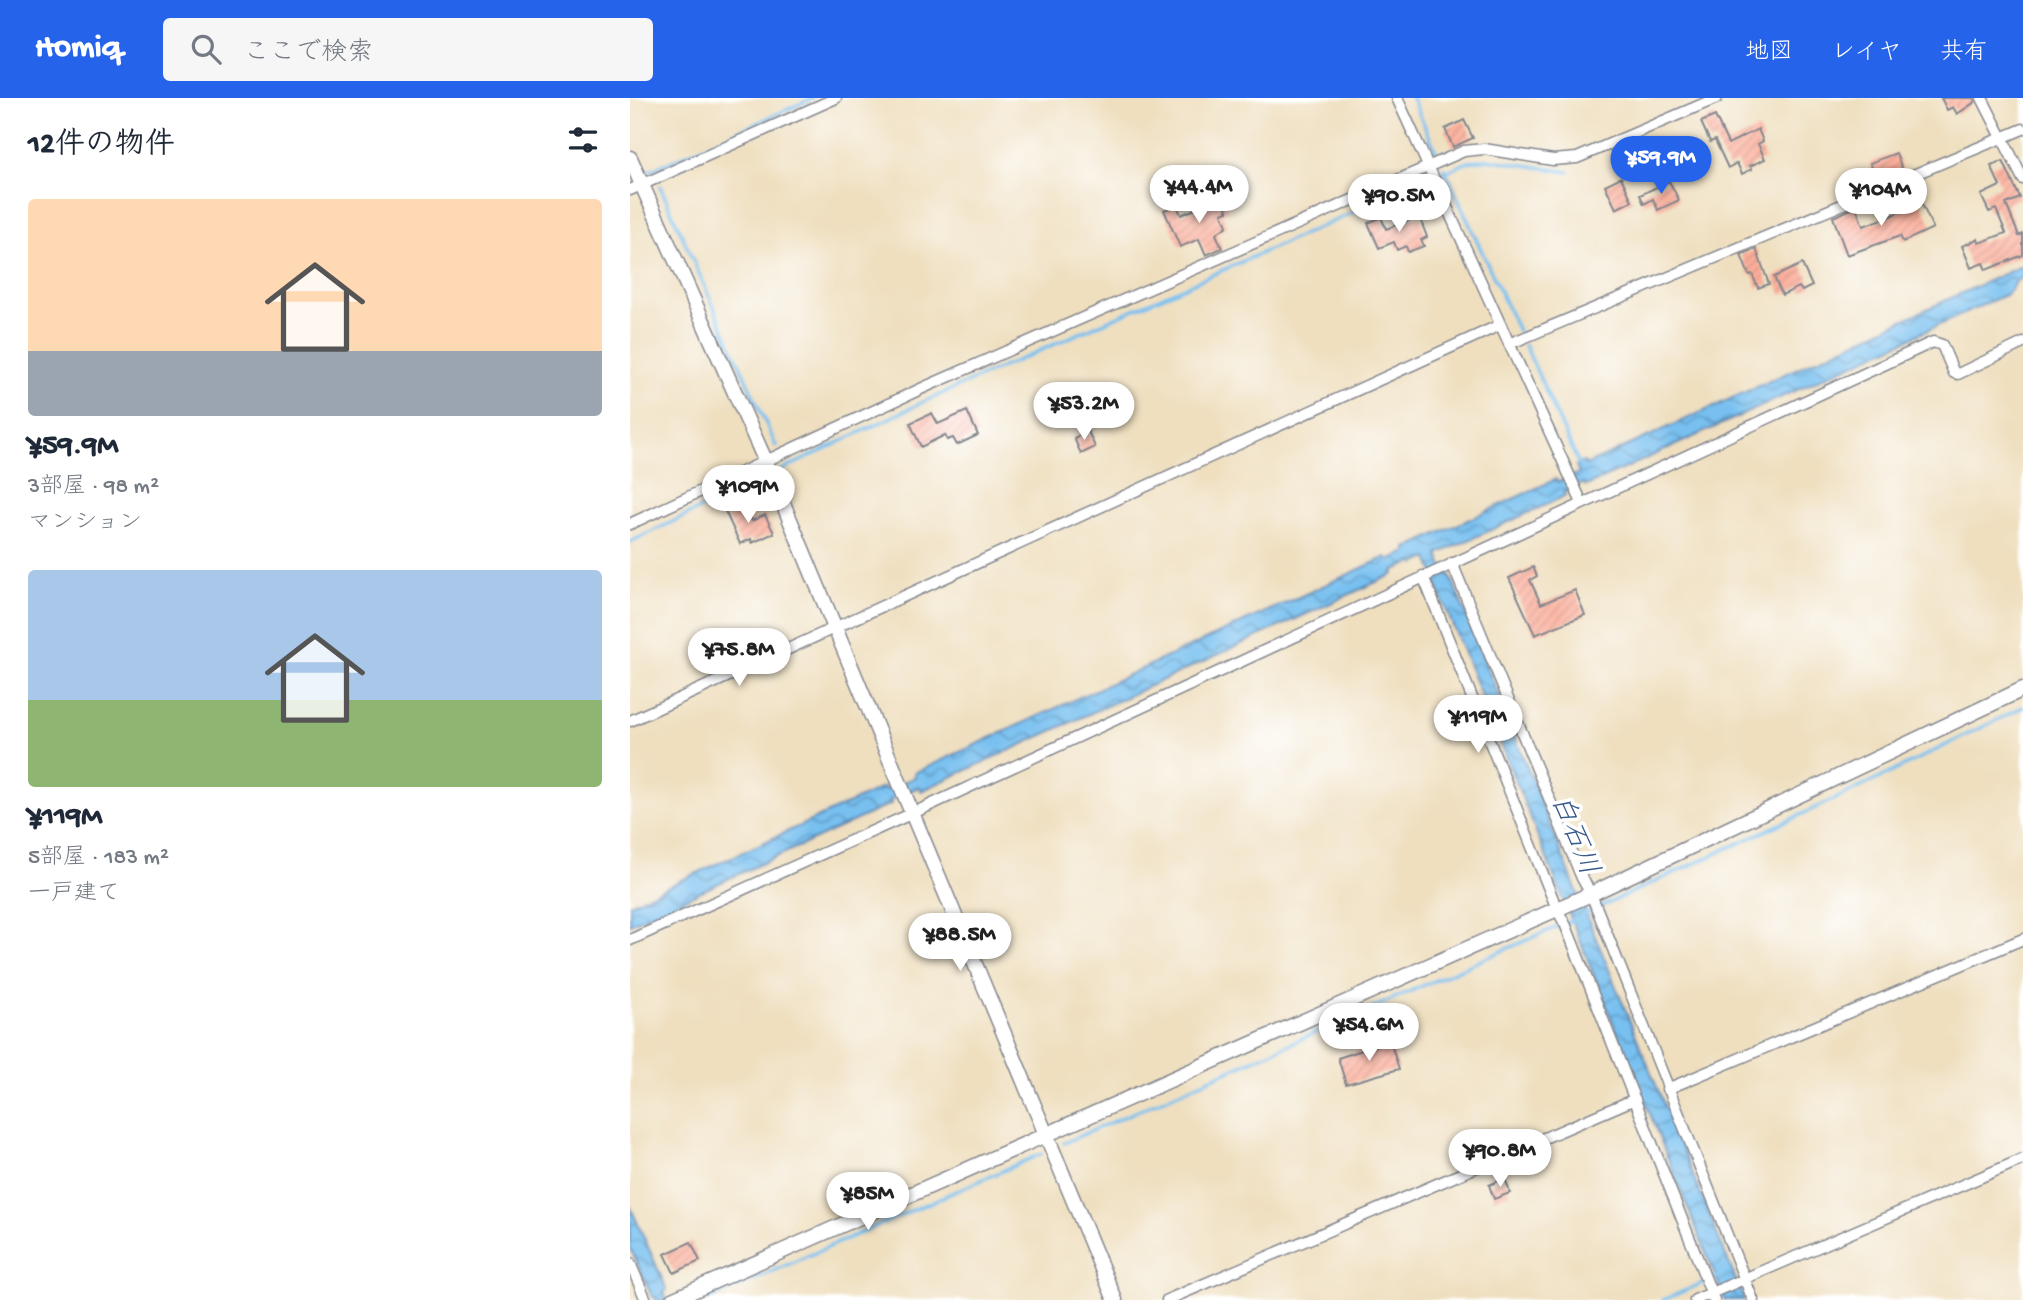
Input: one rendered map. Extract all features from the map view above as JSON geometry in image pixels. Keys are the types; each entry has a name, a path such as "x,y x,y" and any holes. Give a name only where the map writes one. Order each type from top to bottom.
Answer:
{"street":[{"path":"636,187 836,98"},
{"path":"1397,98 1582,503"},
{"path":"630,524 937,382 1432,175 1464,151 1484,149 1553,160 1577,158 1717,98"},
{"path":"1982,98 2023,179"},
{"path":"1508,344 2023,129"},
{"path":"630,158 636,187 765,460 1115,1300"},
{"path":"630,721 1500,325"},
{"path":"630,940 913,813 1933,342 1942,345 1954,373 1958,374 2023,343"},
{"path":"1449,564 1592,902 1753,1300"},
{"path":"1427,574 1710,1290"},
{"path":"674,1300 1046,1134 1592,902 2023,689"},
{"path":"1667,1089 2023,939"},
{"path":"1167,1300 1635,1099"},
{"path":"1695,1300 1710,1290 2023,1159"},
{"path":"630,1264 646,1300"}],"water":[{"path":"2023,265 2023,277 2016,281 2007,294 1586,486 1584,483 1564,492 1565,496 1438,554 1446,573 1449,572 1744,1300 1725,1300 1434,579 1436,577 1428,558 1393,571 1394,574 921,791 919,787 890,800 891,804 630,924 630,904 884,787 886,790 915,777 914,773 1386,557 1388,560 1408,552 1407,548 1556,479 1558,482 1579,473 1576,466 1584,462 1586,465"},
{"path":"630,1206 667,1290 664,1292 667,1300 656,1300 652,1297 630,1247"}],"building":[{"path":"1941,98 1974,98 1975,102 1957,114 1953,107 1947,110"},
{"path":"1715,116 1728,144 1758,129 1763,141 1758,144 1765,159 1750,166 1752,169 1742,174 1737,163 1728,168 1715,140 1710,142 1701,122"},
{"path":"1464,120 1473,138 1453,147 1445,129"},
{"path":"1896,153 1903,171 1877,181 1870,163"},
{"path":"2003,161 2020,198 2006,204 2019,236 2023,234 2023,255 1986,270 1983,263 1971,268 1962,246 1978,239 1979,243 2006,233 1996,209 1989,212 1981,195 2000,186 1991,166"},
{"path":"1621,177 1632,201 1616,209 1605,185"},
{"path":"1669,181 1679,200 1658,210 1653,199 1644,204 1640,195"},
{"path":"1222,198 1228,211 1222,213 1227,226 1216,234 1222,248 1206,255 1199,239 1180,247 1164,210 1177,205 1181,215"},
{"path":"1921,202 1933,228 1903,242 1900,236 1847,255 1833,217 1856,207 1863,226"},
{"path":"1419,216 1427,237 1421,240 1424,246 1408,252 1406,246 1397,250 1394,242 1379,248 1368,223 1381,217 1386,229"},
{"path":"1756,249 1769,284 1758,288 1741,255"},
{"path":"1802,264 1812,286 1802,291 1799,287 1782,295 1774,277"},
{"path":"967,411 978,435 957,445 953,438 947,440 945,435 921,447 910,423 932,413 938,424"},
{"path":"1088,431 1095,447 1081,454 1074,438"},
{"path":"743,502 752,521 765,515 774,533 752,543 751,539 740,544 725,511"},
{"path":"1533,567 1537,576 1530,580 1541,604 1575,590 1585,615 1535,635 1509,578"},
{"path":"1390,1041 1399,1069 1346,1084 1338,1058"},
{"path":"1505,1178 1510,1193 1494,1199 1489,1185"},
{"path":"691,1242 700,1261 674,1273 665,1254"}],"waterway":[{"path":"647,172 813,98"},
{"path":"1412,98 1436,151"},
{"path":"782,470 921,403 1468,162 1487,159 1569,172"},
{"path":"1444,168 1518,331"},
{"path":"660,186 776,446"},
{"path":"1525,345 1581,469"},
{"path":"630,542 761,480"},
{"path":"1585,914 1874,781 2023,707"},
{"path":"1064,1143 1575,919"},
{"path":"707,1300 1041,1154"},
{"path":"1663,1300 1717,1277"}],"water label":[{"name":"白石川","path":"1577,834"}]}
